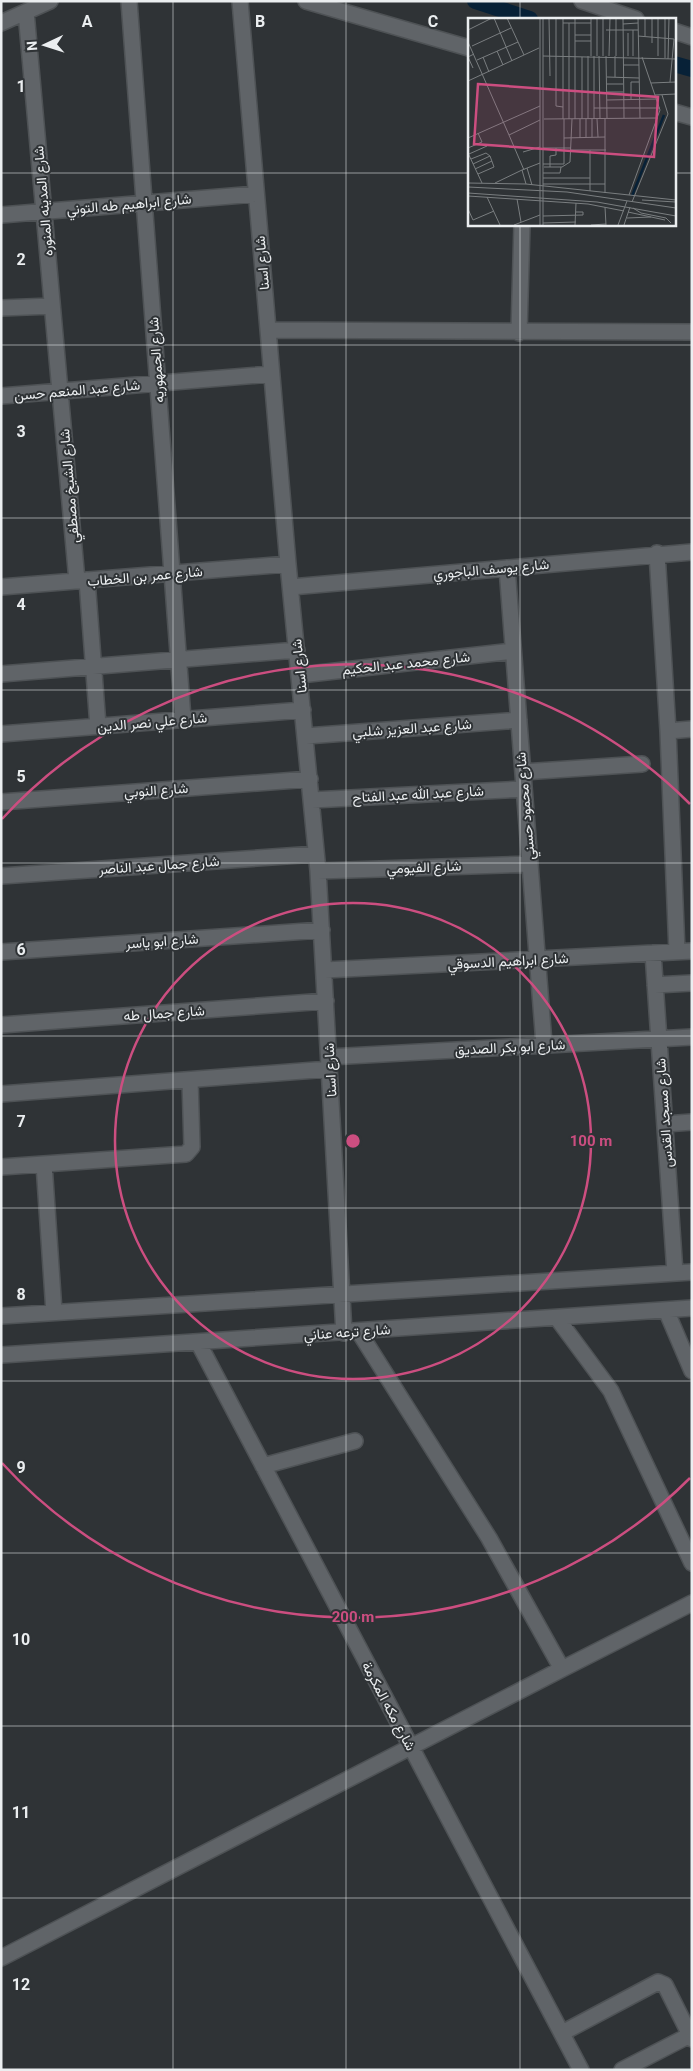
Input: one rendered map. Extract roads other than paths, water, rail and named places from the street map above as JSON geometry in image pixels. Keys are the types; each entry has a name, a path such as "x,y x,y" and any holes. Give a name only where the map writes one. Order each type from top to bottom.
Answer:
{"street":[{"path":"1,23 50,1"},
{"name":"شارع الجمهوريه","path":"129,1 182,719"},
{"name":"شارع اسنا","path":"240,1 288,564 318,871 342,1295 351,1332"},
{"path":"306,1 468,48"},
{"path":"582,1 633,18"},
{"name":"شارع المدينه المنوره","path":"26,12 60,391"},
{"path":"676,32 692,37"},
{"path":"676,113 692,117"},
{"name":"شارع ابراهيم طه التوني","path":"1,215 256,194"},
{"path":"519,333 522,225"},
{"path":"1,308 52,306"},
{"path":"268,330 519,333 692,332"},
{"name":"شارع عبد المنعم حسن","path":"1,396 271,374"},
{"name":"شارع الشيخ مصطفي","path":"60,391 93,666 98,726"},
{"name":"شارع يوسف الباجوري","path":"291,587 692,552"},
{"path":"658,554 668,731 685,951"},
{"name":"شارع عمر بن الخطاب","path":"1,587 288,564"},
{"name":"شارع محمود حسني","path":"506,568 544,1044"},
{"path":"1,674 297,650"},
{"name":"شارع محمد عبد الحكيم","path":"300,675 513,651"},
{"name":"شارع علي نصر الدين","path":"1,734 303,710"},
{"name":"شارع عبد العزيز شلبي","path":"306,736 518,720"},
{"path":"668,731 692,729"},
{"path":"523,772 642,764"},
{"name":"شارع النوبي","path":"1,802 310,778"},
{"name":"شارع عبد الله عبد الفتاح","path":"312,800 524,789"},
{"name":"شارع جمال عبد الناصر","path":"1,876 316,854"},
{"name":"شارع الفيومي","path":"318,871 530,864"},
{"name":"شارع ابو ياسر","path":"1,952 322,930"},
{"name":"شارع ابراهيم الدسوقي","path":"325,970 685,951"},
{"name":"شارع مسجد القدس","path":"653,953 675,1273"},
{"path":"655,985 692,983"},
{"name":"شارع جمال طه","path":"1,1025 326,1001"},
{"name":"شارع ابو بكر الصديق","path":"1,1094 190,1080 329,1063 544,1044 692,1037"},
{"path":"1,1167 186,1154 192,1147 190,1080"},
{"path":"665,1124 692,1122"},
{"path":"44,1164 54,1312"},
{"path":"1,1316 692,1272"},
{"name":"شارع ترعه عناني","path":"1,1355 692,1308"},
{"path":"666,1310 692,1370"},
{"path":"557,1318 611,1391 692,1563"},
{"path":"351,1332 489,1538 562,1669"},
{"name":"شارع مكه المكرمة","path":"198,1342 582,2070"},
{"path":"263,1466 355,1441"},
{"path":"1,1958 410,1746 692,1603"},
{"path":"562,2033 658,1982 666,1985 691,2036 622,2070"}],"waterway":[{"path":"475,1 527,18"},
{"path":"676,65 692,69"}]}
